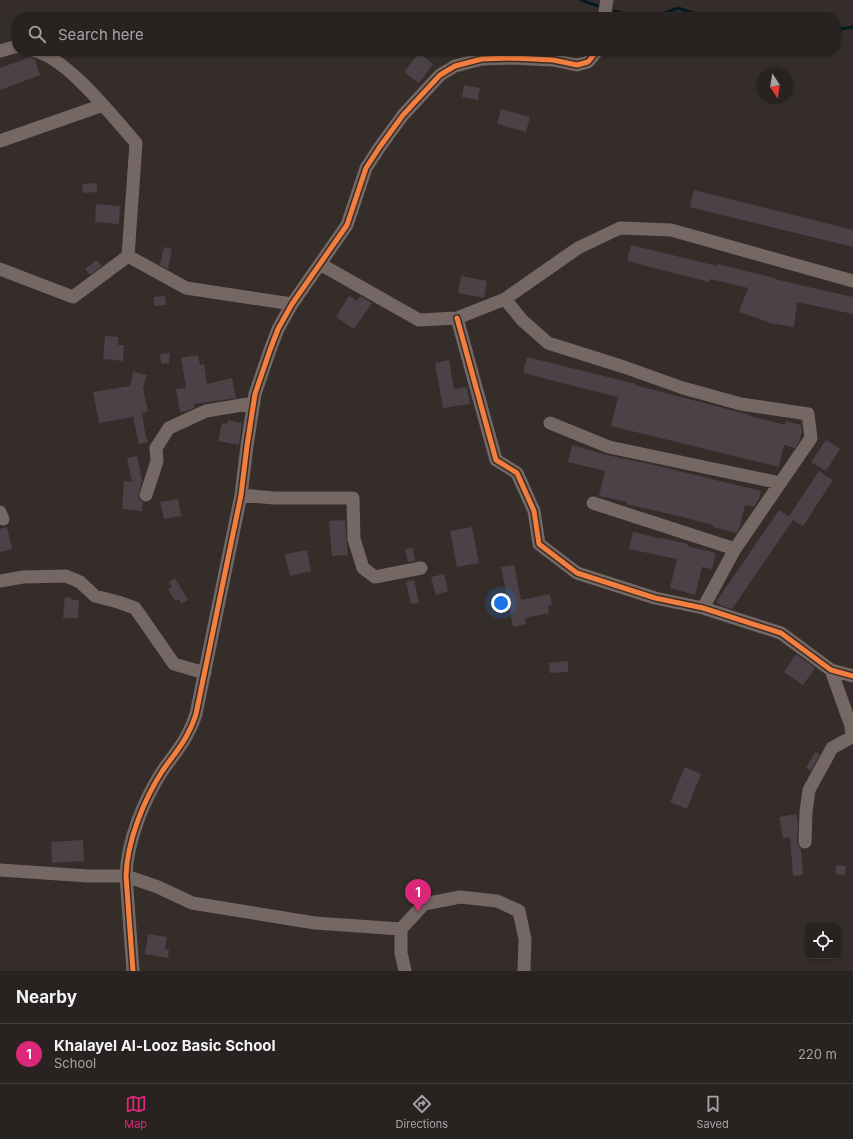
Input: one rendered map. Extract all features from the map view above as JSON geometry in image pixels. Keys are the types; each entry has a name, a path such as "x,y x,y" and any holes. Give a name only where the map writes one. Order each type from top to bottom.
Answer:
{"street":[{"path":"605,12 607,0"},
{"path":"0,51 12,48"},
{"path":"0,269 73,297 128,256 136,143 103,105 65,68 47,56"},
{"path":"133,971 126,865 132,839 151,791 163,770 189,732 196,714 241,496 246,446 255,394 278,330 292,304 347,225 366,168 403,115 440,75 455,66 482,59 512,58 552,60 577,65 588,62 593,56"},
{"path":"0,142 103,105"},
{"path":"320,264 420,320 457,318 505,299 578,248 620,228 671,230 853,281"},
{"path":"128,256 186,288 292,304"},
{"path":"505,299 522,320 548,343 691,390 741,404 808,414 811,438 735,549 703,608"},
{"path":"457,318 496,460 516,473 534,511 539,544 577,573 655,598 703,608 781,633 831,670 853,676"},
{"path":"146,495 157,461 156,448 169,428 206,411 254,403"},
{"path":"550,423 609,447 780,483"},
{"path":"241,496 274,498 353,498 354,539 363,568 375,576 422,568"},
{"path":"594,504 735,549"},
{"path":"0,581 23,577 66,576 80,582 95,596 135,608 174,664 205,673"},
{"path":"805,842 806,812 809,790 832,748 853,740 851,726 831,670"},
{"path":"0,870 88,876 126,876 192,903 315,923 401,929"},
{"path":"405,971 401,953 401,929 424,904 460,897 497,901 519,911 525,939 524,971"}],"building":[{"path":"417,56 423,56 433,64 419,83 404,72"},
{"path":"30,57 35,60 40,75 0,90 0,68"},
{"path":"464,85 480,88 478,100 462,97"},
{"path":"501,109 530,117 526,132 497,124"},
{"path":"97,183 97,192 83,193 82,184"},
{"path":"694,190 853,230 853,247 690,207"},
{"path":"96,204 120,206 119,224 95,222"},
{"path":"631,245 853,297 853,314 797,302 794,327 768,323 739,312 748,288 710,279 709,282 627,261"},
{"path":"164,247 172,249 168,269 160,265"},
{"path":"97,260 102,266 90,275 85,269"},
{"path":"461,276 487,281 484,298 458,293"},
{"path":"165,296 166,305 154,306 154,297"},
{"path":"349,296 357,301 360,296 372,303 354,329 336,317"},
{"path":"105,336 118,337 118,345 124,345 123,361 103,359"},
{"path":"170,353 169,363 161,364 160,354"},
{"path":"198,355 200,365 204,364 207,384 232,378 236,398 194,404 195,407 187,411 180,412 176,389 186,388 181,358"},
{"path":"527,357 636,384 635,385 785,425 786,421 801,425 802,430 799,442 795,448 784,445 779,467 611,426 618,397 523,373"},
{"path":"449,360 454,389 467,387 470,404 443,408 435,363"},
{"path":"133,372 147,375 143,388 148,412 142,413 148,442 139,444 133,417 99,423 93,392 130,386"},
{"path":"228,420 242,423 239,445 218,441 222,423 227,424"},
{"path":"826,440 840,449 826,471 811,462"},
{"path":"572,445 607,455 761,491 759,499 754,507 745,505 737,533 683,517 626,504 627,502 599,496 605,471 568,462"},
{"path":"137,456 142,481 138,496 143,502 142,511 122,509 124,481 132,482 127,458"},
{"path":"819,471 833,480 803,526 793,520 732,609 722,606 716,602 779,510 789,516"},
{"path":"178,499 181,516 164,519 160,502"},
{"path":"345,520 348,555 332,556 329,521"},
{"path":"7,527 12,549 0,552 0,529"},
{"path":"472,527 479,563 457,567 450,531"},
{"path":"633,532 688,544 687,546 716,553 712,569 702,567 695,595 670,588 677,559 629,549"},
{"path":"413,548 415,561 408,562 405,549"},
{"path":"307,550 311,571 290,576 285,554"},
{"path":"514,565 521,600 550,594 552,605 548,606 549,613 525,618 526,624 513,627 501,567"},
{"path":"444,574 448,591 436,595 431,577"},
{"path":"175,578 188,600 181,604 179,599 175,601 168,589 172,587 169,582"},
{"path":"414,580 419,603 411,604 406,582"},
{"path":"65,597 72,598 72,600 79,600 78,618 63,618"},
{"path":"796,654 815,668 803,685 784,672"},
{"path":"568,661 568,672 550,673 549,663"},
{"path":"815,752 820,754 811,771 806,768"},
{"path":"685,767 701,774 687,809 670,802"},
{"path":"796,814 798,822 797,842 801,849 803,875 793,876 790,837 783,838 779,817"},
{"path":"83,840 84,861 52,863 51,842"},
{"path":"837,865 846,866 845,875 835,874"},
{"path":"148,934 167,937 165,949 169,950 168,958 145,954"}],"waterway":[{"path":"581,0 598,6"},
{"path":"667,12 678,8 690,12"},
{"path":"841,29 853,27"}],"cycle path":[{"path":"133,971 126,876 127,863 133,835 149,794 163,770 184,741 196,714 241,495 255,394 278,329 292,304 347,225 366,168 403,115 440,75 455,66 482,59 512,58 553,60 577,65 588,62 593,56"},
{"path":"457,318 496,460 517,473 534,511 539,544 577,573 655,598 703,608 781,633 831,670 853,676"}],"place":[{"name":"Khalayel Al-Looz Basic School","path":"418,912"}]}
